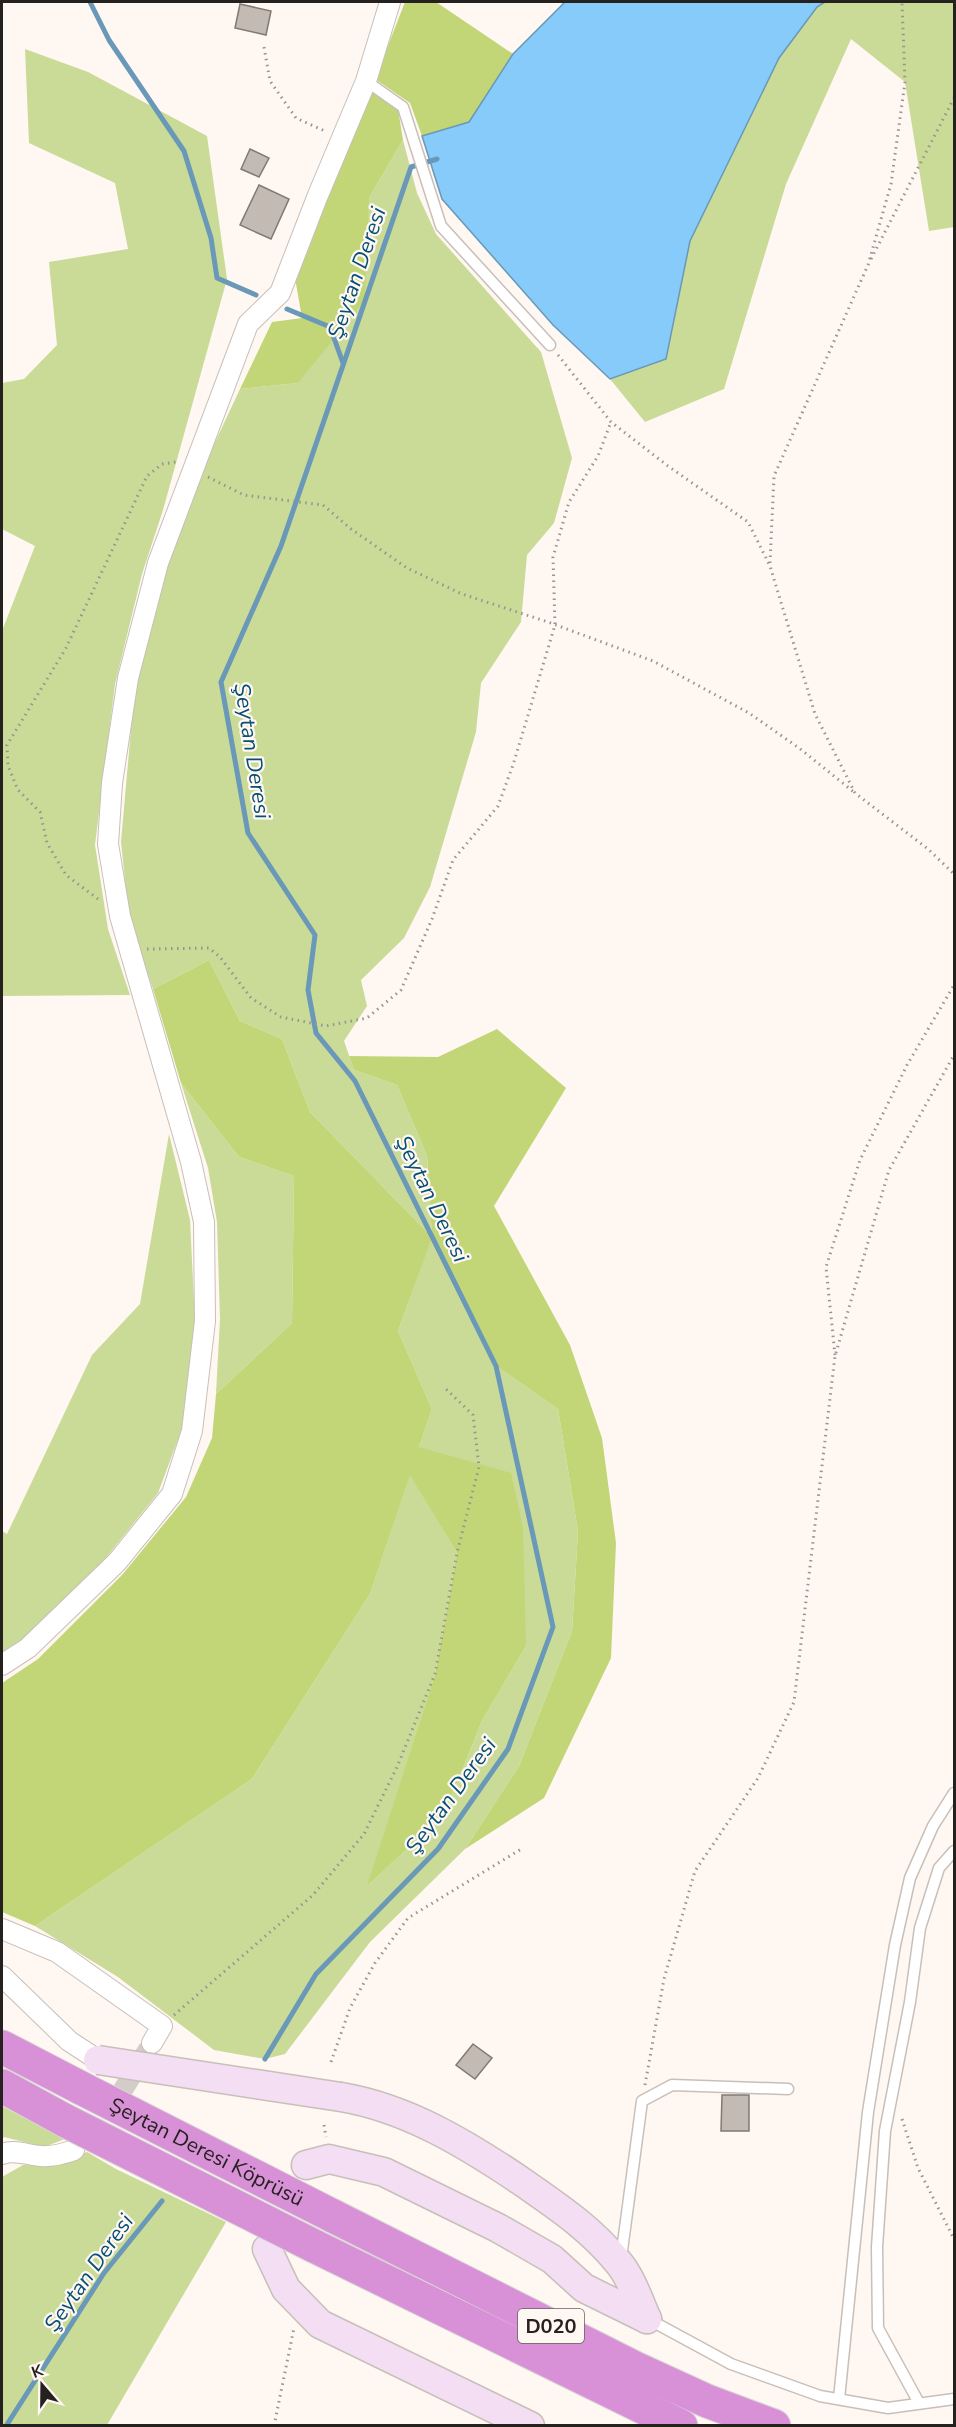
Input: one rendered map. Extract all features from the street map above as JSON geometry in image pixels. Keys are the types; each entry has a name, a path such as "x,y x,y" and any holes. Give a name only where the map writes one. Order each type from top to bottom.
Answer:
{"highway":[{"name":"Şeytan Deresi Köprüsü","path":"2,2047 635,2368 707,2401 774,2426"},
{"name":"D020","path":"2,2086 70,2135"},
{"name":"Şeytan Deresi Köprüsü","path":"70,2135 314,2246 681,2426"}],"street":[{"path":"2,1665 28,1648 117,1562 145,1528 172,1494 192,1431 205,1321 204,1222 191,1162 120,916 108,844 112,783 128,678 158,563 248,324 280,293 366,81 390,2"},
{"path":"2,1929 57,1952 157,2034"},
{"path":"2,1976 69,2041 98,2060 363,2101 410,2118 471,2148 576,2219 620,2264 647,2319"},
{"path":"2,2154 8,2151 50,2156 70,2135"},
{"path":"306,2165 329,2159 384,2172 498,2228 552,2259 584,2288 647,2319"},
{"path":"267,2249 286,2289 320,2324 530,2426"}],"lane":[{"path":"366,81 403,106 441,226 550,345"},
{"path":"839,2399 868,2112 895,1945 910,1878 933,1826 954,1793"},
{"path":"919,2403 878,2328 877,2247 885,2131 910,2002 920,1929 939,1868 954,1851"},
{"path":"620,2264 642,2101 672,2085 788,2089"},
{"path":"647,2319 731,2364 820,2396 888,2408 954,2399"}],"path":[{"path":"868,266 891,184 905,82 902,2"},
{"path":"264,47 270,81 296,118 342,139"},
{"path":"770,566 774,476 868,266 954,98"},
{"path":"550,345 611,422 668,466 748,522 770,566 815,714 855,793"},
{"path":"130,949 209,948 220,957 251,998 281,1017 326,1026 367,1018 401,990 432,919 453,860 498,806 513,765 555,624 553,557 569,502 598,456 611,422"},
{"path":"120,916 66,875 47,843 40,812 18,790 8,766 7,745 66,648 147,476 162,464 182,461 244,495 322,505 351,529 407,568 462,594 555,624 653,661 749,713 799,748 928,849 954,874"},
{"path":"835,1356 826,1267 857,1171 908,1065 954,985"},
{"path":"642,2101 664,1979 695,1871 758,1778 794,1702 835,1356 889,1170 954,1055"},
{"path":"157,2034 313,1895 364,1834 397,1767 435,1674 457,1553 479,1467 473,1415 446,1389"},
{"path":"331,2062 350,2007 375,1963 408,1918 523,1848"},
{"path":"892,2092 918,2168 954,2239"},
{"path":"273,2426 299,2303"}],"green space":[{"path":"405,2 436,2 513,54 469,122 422,136 410,103 375,79"},
{"path":"825,2 954,2 954,227 929,231 905,82 851,39 786,184 724,389 645,422 610,379 666,359 690,241 779,58 817,7"},
{"path":"25,49 88,72 207,136 227,279 163,510 142,574 115,684 95,845 108,929 130,995 2,996 2,631 35,546 2,529 2,383 24,379 57,345 49,262 128,249 115,183 29,143"},
{"path":"369,90 398,109 403,140 369,198 365,300 298,383 240,389 272,322 302,318 295,278"},
{"path":"403,140 417,193 436,234 541,352 572,458 554,523 527,555 521,622 481,683 476,732 430,887 404,938 361,980 367,1006 344,1041 354,1070 397,1085 427,1156 432,1237 310,1112 282,1039 240,1021 209,960 153,989 129,918 121,842 135,684 165,568 210,453 240,389 298,383 369,198"},
{"path":"209,960 240,1021 282,1039 310,1112 432,1237 427,1156 397,1085 354,1070 349,1056 438,1057 497,1029 566,1088 494,1206 570,1345 602,1438 616,1543 611,1658 544,1798 465,1849 519,1766 572,1631 578,1531 558,1409 496,1366 432,1238 398,1331 432,1409 419,1447 511,1473 523,1527 526,1646 482,1721 444,1815 367,1886 435,1674 457,1553 410,1475 370,1594 252,1779 35,1926 2,1912 2,1683 38,1659 122,1575 186,1497 212,1438 216,1394 292,1323 294,1176 239,1157 181,1083 153,989"},
{"path":"181,1083 239,1157 294,1176 292,1323 216,1394 220,1319 217,1222 208,1168"},
{"path":"169,1134 190,1220 195,1321 183,1426 158,1493 100,1565 20,1643 2,1652 2,1531 7,1534 92,1355 140,1304"},
{"path":"432,1237 496,1366 558,1409 578,1531 572,1631 519,1766 465,1849 370,1942 285,2054 265,2059 214,2050 118,1977 35,1926 252,1779 370,1594 410,1474 457,1553 435,1674 368,1885 444,1815 482,1721 526,1646 419,1447 432,1409 398,1331"},
{"path":"2,2106 65,2139 44,2147 4,2137 2,2139"},
{"path":"87,2152 116,2169 226,2222 107,2425 2,2426 2,2177 23,2165 51,2166"}],"water":[{"path":"565,2 825,2 817,7 779,58 690,241 666,359 610,379 553,325 442,199 422,136 469,122 513,54"}],"building":[{"path":"240,4 271,11 266,35 235,28"},
{"path":"250,149 269,158 259,177 241,169"},
{"path":"259,185 289,199 271,239 240,225"},
{"path":"473,2044 492,2058 475,2079 456,2065"},
{"path":"722,2095 749,2095 749,2131 721,2131"}],"waterway":[{"path":"90,2 109,40 184,151 211,238 217,278 256,295"},
{"name":"Şeytan Deresi","path":"265,2059 316,1974 438,1849 508,1749 553,1627 496,1366 355,1081 316,1033 308,990 315,935 248,833 221,682 281,546 411,167 437,159"},
{"path":"287,309 330,327 343,363"},
{"name":"Şeytan Deresi","path":"6,2426 104,2273 162,2201"}],"tunnel":[{"path":"87,2139 100,2127 152,2043"}]}
